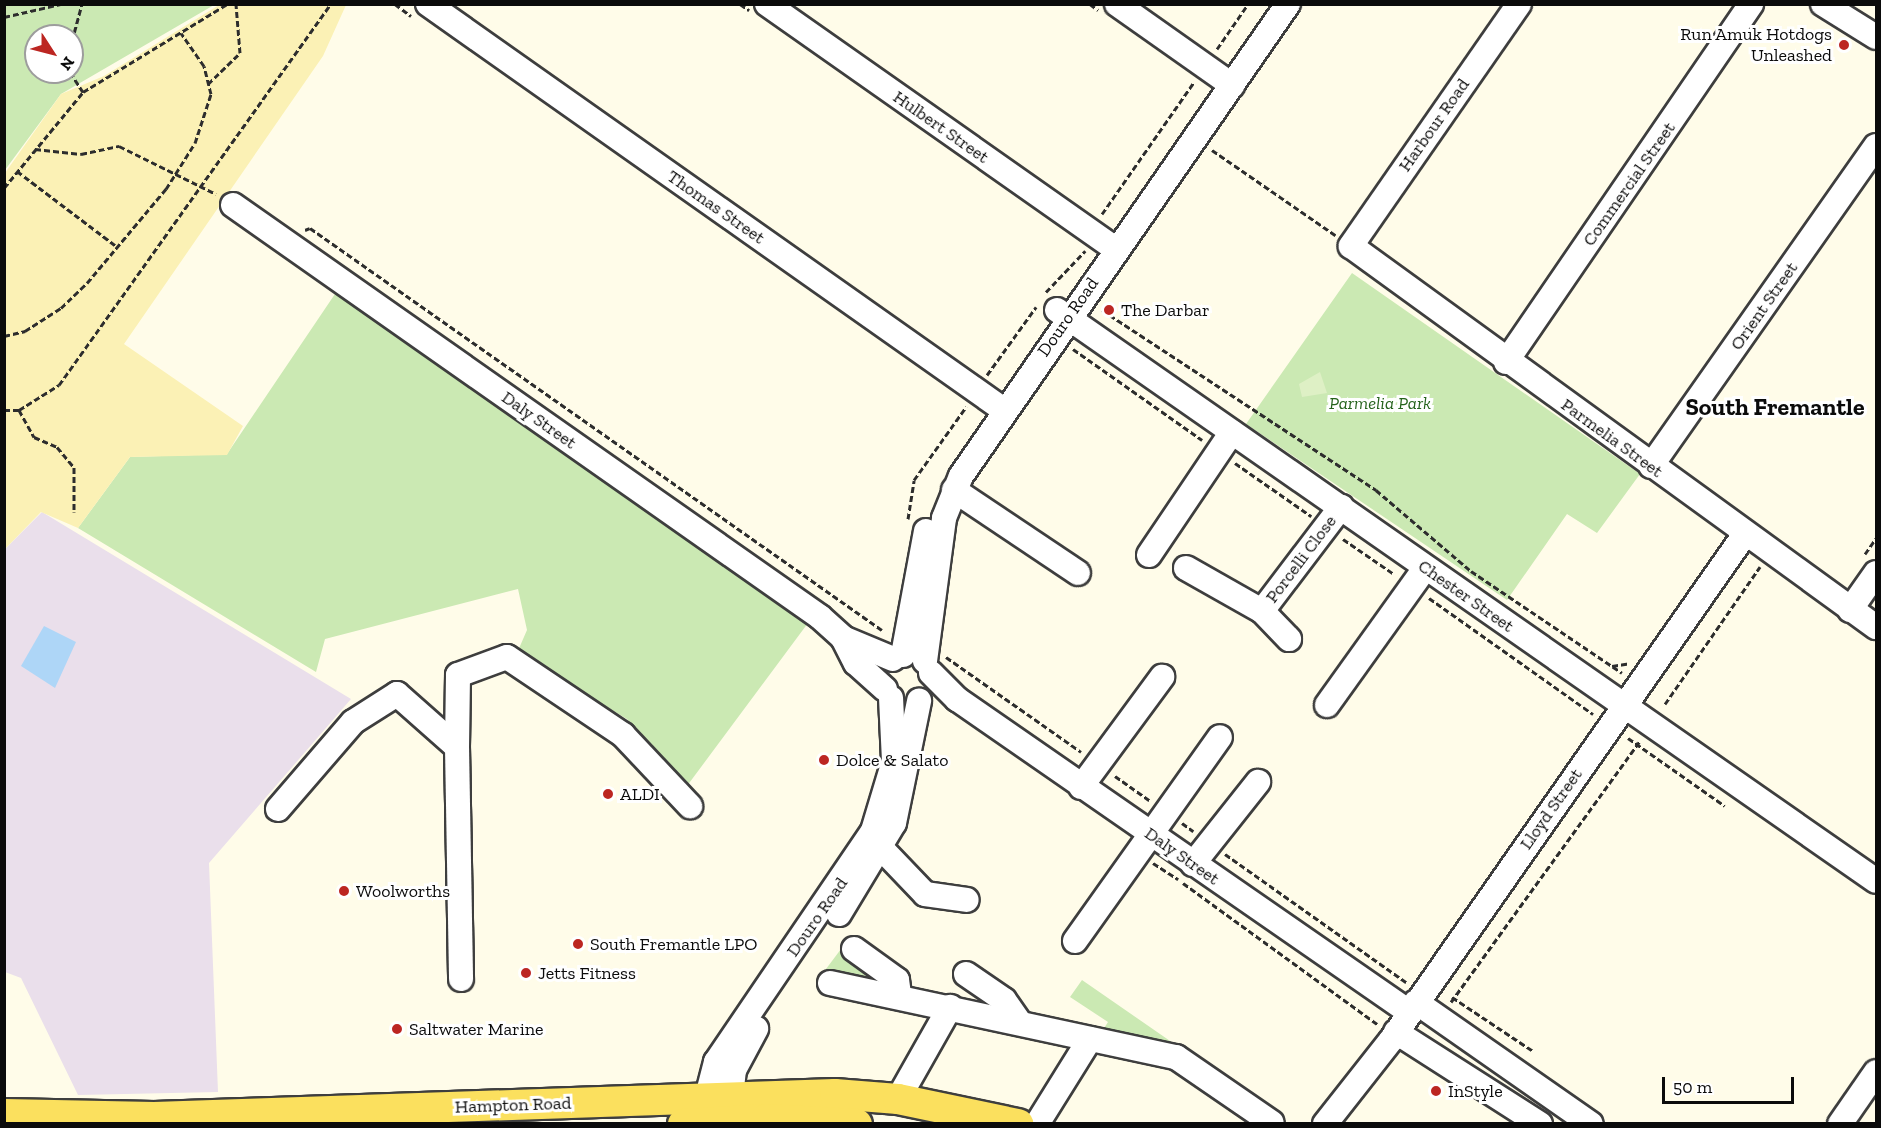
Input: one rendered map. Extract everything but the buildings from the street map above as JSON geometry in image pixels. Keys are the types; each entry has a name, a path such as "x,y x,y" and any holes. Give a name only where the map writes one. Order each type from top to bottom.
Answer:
{"main road":[{"name":"Hampton Road","path":"709,1112 836,1094 898,1099 1018,1124"},
{"name":"Hampton Road","path":"4,1114 102,1121 709,1112 857,1124"}],"street":[{"name":"Thomas Street","path":"428,4 998,406"},
{"name":"Hulbert Street","path":"767,4 1110,245"},
{"path":"1117,4 1226,81"},
{"name":"Douro Road","path":"1226,81 1270,4"},
{"name":"Douro Road","path":"709,1112 747,1043 882,849 905,786 937,493 1226,81 1288,4"},
{"name":"Harbour Road","path":"1352,246 1519,4"},
{"name":"Commercial Street","path":"1506,362 1751,4"},
{"path":"1843,7 1876,22"},
{"path":"1843,7 1876,37"},
{"name":"Orient Street","path":"1651,466 1876,147"},
{"name":"Daly Street","path":"233,205 811,610 843,638 919,671 1193,864 1417,1000 1591,1124"},
{"name":"Parmelia Street","path":"1352,246 1506,362 1876,627"},
{"name":"Chester Street","path":"1062,313 1425,568 1633,703 1876,881"},
{"name":"Douro Road","path":"919,671 944,518 954,490 998,406"},
{"path":"1149,555 1232,432"},
{"path":"954,490 1078,573"},
{"name":"Porcelli Close","path":"1262,611 1341,507"},
{"name":"Lloyd Street","path":"1358,1085 1388,1029 1417,1000 1609,726 1633,703 1745,534"},
{"name":"Porcelli Close","path":"1186,567 1262,611 1289,639"},
{"path":"1327,705 1425,568"},
{"path":"1850,610 1876,573"},
{"name":"Daly Street","path":"843,638 856,663 888,694"},
{"path":"461,979 458,675 507,657 623,735 690,806"},
{"name":"Douro Road","path":"709,1112 721,1054 873,831 894,760 884,673 919,671"},
{"path":"888,694 905,704 919,671"},
{"path":"1081,787 1162,677"},
{"path":"278,809 353,722 397,694 457,747"},
{"path":"1076,941 1220,737"},
{"path":"1193,864 1258,782"},
{"path":"882,849 925,894 967,900"},
{"path":"854,949 897,980 899,995"},
{"path":"966,974 1004,1000 1020,1023"},
{"path":"830,983 899,995 1176,1057 1272,1123"},
{"path":"898,1099 950,1007"},
{"path":"1388,1029 1540,1124"},
{"path":"1037,1124 1090,1039"},
{"path":"1840,1124 1876,1072"},
{"path":"1325,1124 1358,1085"},
{"path":"1341,1124 1358,1085"}],"path":[{"path":"4,17 61,4"},
{"path":"77,24 82,4"},
{"path":"4,188 83,92 227,4"},
{"path":"208,84 240,53 236,4"},
{"path":"4,410 19,410 59,385 205,186 331,4"},
{"path":"1215,52 1248,4"},
{"path":"4,336 61,308 177,173 204,124 208,84 204,66 181,33"},
{"path":"1101,216 1195,81"},
{"path":"78,84 83,92"},
{"path":"1210,143 1352,246"},
{"path":"35,149 81,154 119,146 205,186"},
{"path":"17,171 115,245"},
{"path":"281,239 310,228 885,632"},
{"path":"919,671 1098,764 1402,979 1417,1000 1460,995 1644,735 1633,703 1612,666 1471,571 1376,490 1278,430 1096,304"},
{"path":"908,522 914,480 967,405"},
{"path":"19,410 34,437 57,447 74,467 74,512"},
{"path":"1665,704 1764,561"},
{"path":"1612,666 1636,662"},
{"path":"1609,726 1725,806"},
{"path":"1298,965 1388,1029"},
{"path":"1443,1020 1452,997"},
{"path":"1452,997 1533,1051"}],"shaded area":[{"path":"42,512 351,699 209,863 218,1092 78,1095 21,978 5,972 5,549"}],"green space":[{"path":"5,5 214,5 84,81 84,24 24,24 24,84 78,84 61,94 5,170"},
{"name":"Parmelia Park","path":"1352,273 1640,474 1597,533 1567,514 1507,600 1246,424"},
{"path":"337,291 808,623 684,790 627,719 517,653 527,630 518,589 325,639 316,672 78,528 130,457 227,454"},
{"path":"1320,372 1327,393 1302,397 1299,384"},
{"path":"841,949 891,983 823,973"},
{"path":"1082,980 1173,1043 1103,1030 1108,1022 1070,997"}],"sand":[{"path":"219,5 346,5 323,56 124,344 243,426 227,455 130,457 78,528 41,512 5,549 5,173 61,94 104,76"}],"water":[{"path":"44,626 76,642 55,688 21,666"}],"place":[{"name":"Run Amuk Hotdogs Unleashed","path":"1844,45"},
{"name":"The Darbar","path":"1109,310"},
{"name":"Dolce & Salato","path":"824,760"},
{"name":"ALDI","path":"608,794"},
{"name":"Woolworths","path":"344,891"},
{"name":"South Fremantle LPO","path":"578,944"},
{"name":"Jetts Fitness","path":"526,973"},
{"name":"Saltwater Marine","path":"397,1029"},
{"name":"InStyle","path":"1436,1091"}],"district":[{"name":"South Fremantle","path":"1775,407"}]}
